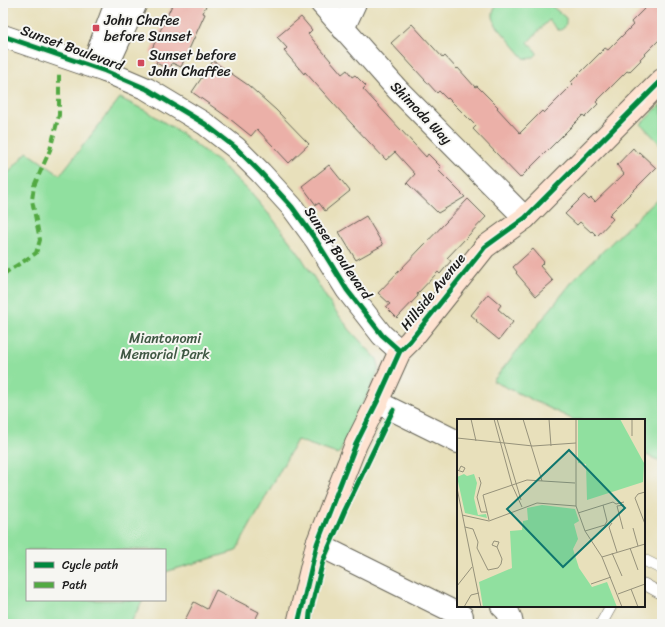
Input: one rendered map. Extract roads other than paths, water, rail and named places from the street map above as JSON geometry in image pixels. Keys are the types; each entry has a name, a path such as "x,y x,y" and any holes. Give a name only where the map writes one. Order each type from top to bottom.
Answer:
{"street":[{"path":"99,69 116,3"},
{"path":"99,69 136,3"},
{"name":"Shimoda Way","path":"321,3 397,89 525,218"},
{"path":"343,29 355,3"},
{"name":"Sunset Boulevard","path":"3,36 99,69 147,89 205,124 236,148 292,207 316,240 347,290 382,335 400,351"},
{"name":"Hillside Avenue","path":"298,624 318,544 356,444 400,351 410,341 485,247 525,218 662,80"},
{"path":"377,402 457,442"},
{"path":"318,544 464,615"},
{"path":"503,607 511,618 512,624"}],"lane":[{"path":"645,560 662,569"},
{"path":"645,585 662,594"},
{"path":"601,624 610,607"}],"place":[{"name":"John Chafee before Sunset","path":"96,28"},
{"name":"Sunset before John Chaffee","path":"141,63"}],"park label":[{"name":"Miantonomi Memorial Park","path":"165,346"}]}
